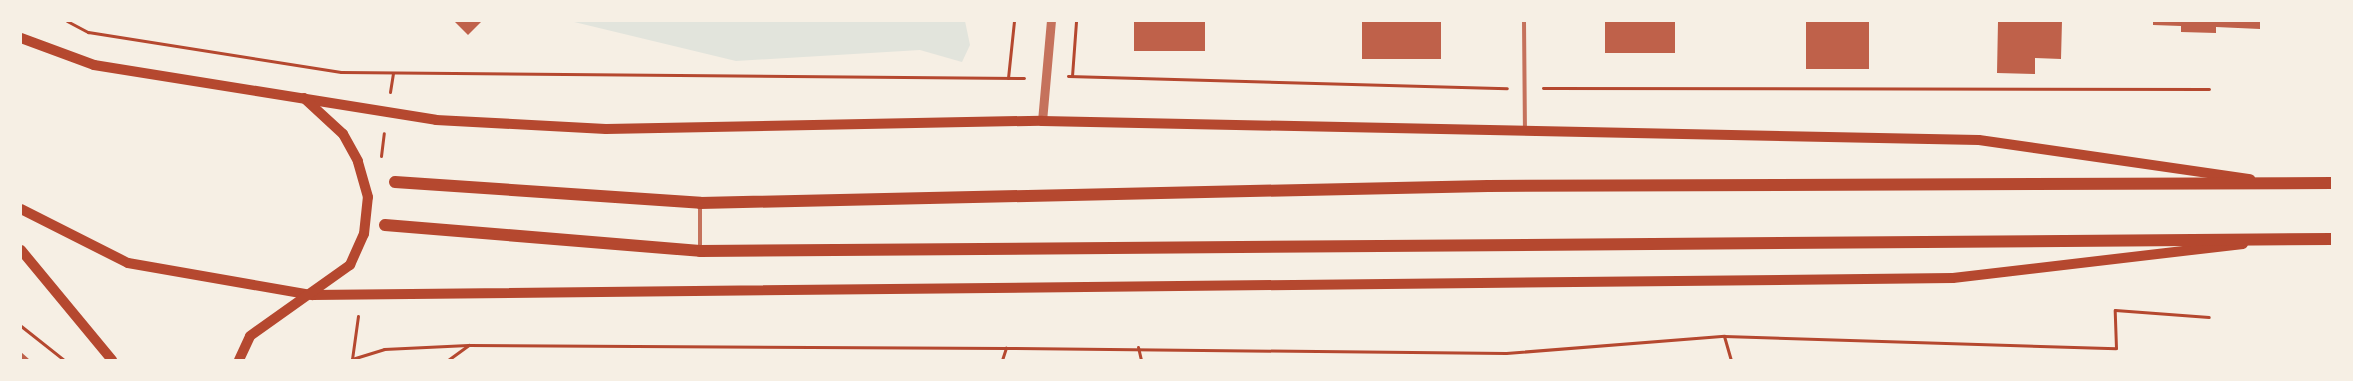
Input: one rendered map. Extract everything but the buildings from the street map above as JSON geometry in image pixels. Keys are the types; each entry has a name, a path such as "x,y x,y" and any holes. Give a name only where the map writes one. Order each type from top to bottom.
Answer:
{"main road":[{"path":"21,38 94,64 436,120 606,129 1042,121 1525,128 1979,140 2290,184"},
{"path":"238,360 250,336 312,295 350,265 364,234 368,197 358,161 344,134 304,98"},
{"path":"395,182 700,203 1488,186 2332,183"},
{"path":"21,209 128,263 312,295 1953,278 2293,238"},
{"path":"385,225 700,251 2332,239"},
{"path":"21,250 112,360"}],"street":[{"path":"1042,121 1051,21"}],"lane":[{"path":"1524,21 1525,128"},
{"path":"700,203 700,251"}],"path":[{"path":"66,21 88,32 341,72 1008,78 1072,76 1524,88 2209,89"},
{"path":"1008,78 1014,21"},
{"path":"1072,76 1076,21"},
{"path":"361,294 352,359 384,349 469,345 1138,347 1506,353 1724,336 2116,348 2115,310 2209,317"},
{"path":"21,326 64,360"},
{"path":"1724,336 1731,360"},
{"path":"448,360 469,345"},
{"path":"1138,347 1141,360"},
{"path":"1002,360 1006,348"}],"shaded area":[{"path":"570,21 965,21 970,45 962,62 920,50 736,61"}]}
